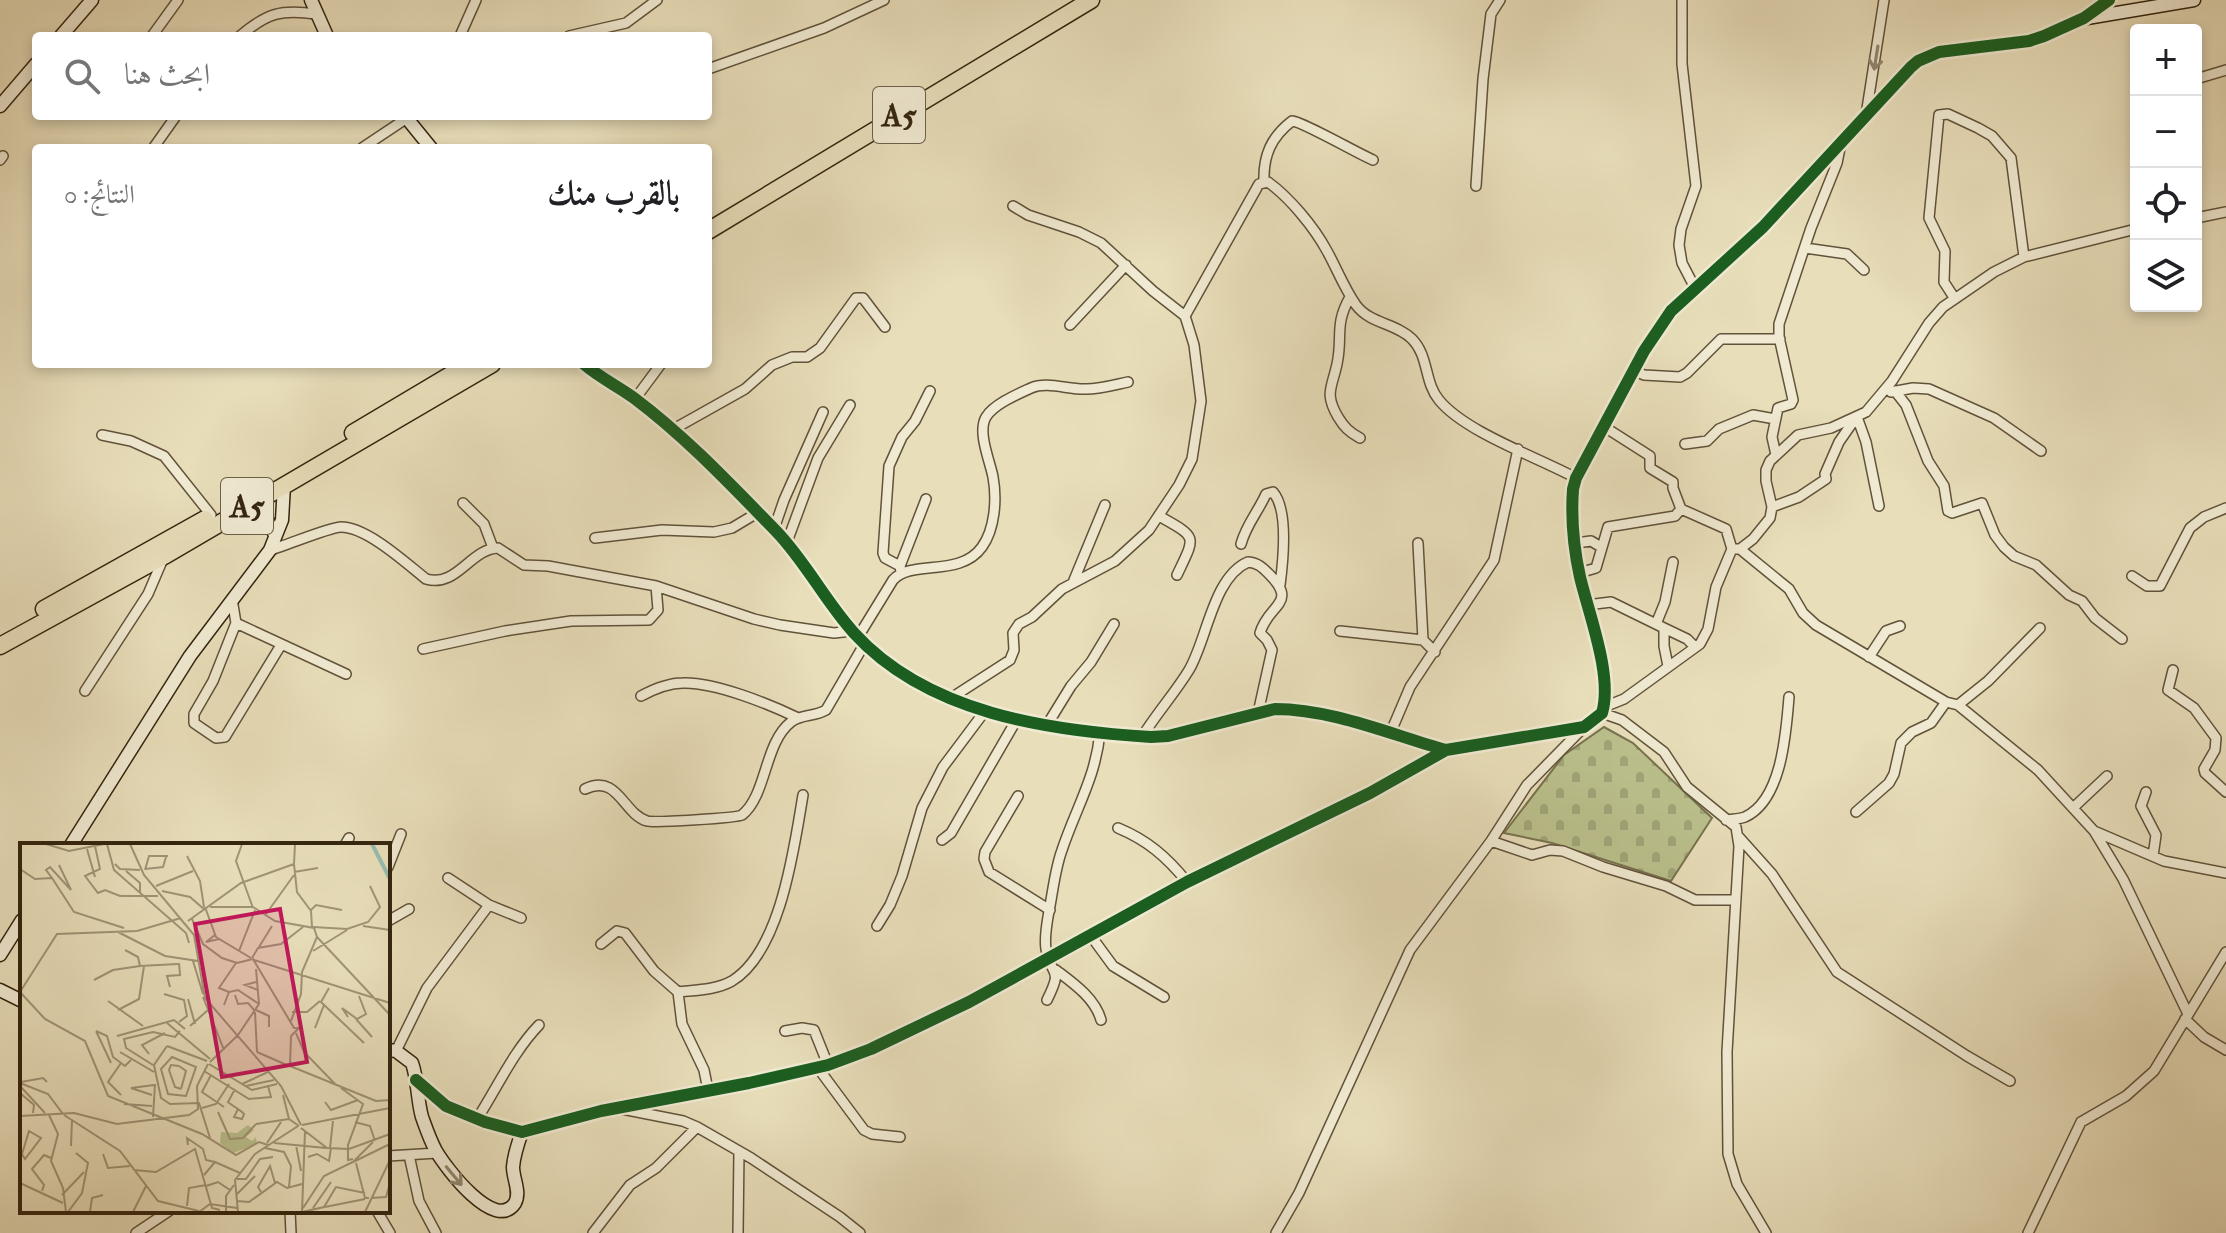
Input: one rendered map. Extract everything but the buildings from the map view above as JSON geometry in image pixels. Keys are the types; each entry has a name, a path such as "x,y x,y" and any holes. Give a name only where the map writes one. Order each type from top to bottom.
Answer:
{"highway":[{"name":"A5","path":"712,220 1074,0"},
{"name":"A5","path":"712,229 1091,0"},
{"name":"A5","path":"406,409 463,368"},
{"name":"A5","path":"0,634 211,515 484,368"},
{"name":"A5","path":"0,646 164,556 382,423"}],"street":[{"path":"64,32 92,0"},
{"path":"155,32 178,0"},
{"path":"311,0 325,32"},
{"path":"462,32 476,0"},
{"path":"587,32 626,23 657,0"},
{"path":"712,68 824,28 884,0"},
{"path":"1476,186 1491,14 1500,0"},
{"path":"1682,0 1682,64 1696,186 1681,229 1679,245 1682,263 1695,288"},
{"path":"1866,116 1884,0"},
{"path":"1603,710 1603,671 1579,573 1572,502 1576,478 1633,370 1671,311 1737,254 1918,61 1958,48 2029,41 2084,18 2109,0"},
{"path":"2084,18 2194,0"},
{"path":"245,32 280,11 316,14"},
{"path":"0,106 32,69"},
{"path":"2202,77 2226,70"},
{"path":"1955,299 1944,282 1945,251 1929,218 1939,115 1948,114 1992,136 2011,158 2024,257"},
{"path":"156,144 173,120"},
{"path":"368,144 402,120"},
{"path":"408,120 428,144"},
{"path":"1185,316 1255,192 1264,182 1269,146 1292,121 1301,122 1373,160"},
{"path":"1776,455 1772,437 1778,408 1787,406 1793,400 1779,324 1837,163 1842,140"},
{"path":"1264,182 1277,189 1312,229 1361,312 1392,325 1417,345 1433,392 1451,413 1576,478"},
{"path":"948,700 1010,660 1014,650 1014,629 1074,580 1115,561 1142,538 1159,516 1192,459 1197,436 1200,388 1194,345 1185,316 1101,243 1028,215 1013,206"},
{"path":"2202,217 2226,212"},
{"path":"1276,1233 1299,1193 1410,950 1491,841 1535,775 1603,710 1624,699 1703,640 1716,587 1736,549 1766,526 1772,507 1766,470 1776,455 1798,435 1831,428 1866,412 1889,392 1929,323 1943,307 1994,272 2024,257 2130,230"},
{"path":"1805,248 1847,254 1864,270"},
{"path":"1070,325 1126,265"},
{"path":"1350,297 1340,319 1337,364 1329,404 1343,426 1360,438"},
{"path":"672,430 745,389 772,365 792,357 807,357 820,348 856,298 863,298 885,327"},
{"path":"1633,370 1644,375 1676,378 1687,373 1721,339 1780,339"},
{"path":"588,368 602,380 635,399 719,472 787,542 858,637 901,671 948,700 1047,725 1142,737 1168,736 1275,709 1323,714 1446,750"},
{"path":"635,399 658,368"},
{"path":"930,391 897,447 887,474 883,553 900,569 947,567 975,555 983,546 995,503 994,480 983,428 991,412 1005,401 1040,385 1084,389 1128,382"},
{"path":"1889,392 1929,389 1994,418 2041,451"},
{"path":"1889,392 1906,405 1928,461 1944,486 1948,511 1952,513 1982,503 1995,535 2004,547 2014,556 2036,565 2069,595 2082,601 2095,618 2122,639"},
{"path":"787,542 818,458 850,405"},
{"path":"774,529 823,412"},
{"path":"1685,444 1707,441 1719,429 1753,415 1775,419"},
{"path":"1857,417 1866,442 1879,506"},
{"path":"1772,507 1799,497 1826,479 1825,474 1839,442 1857,417"},
{"path":"1603,426 1650,456 1650,468 1673,482 1681,509 1726,529 1736,549 1789,589 1803,613 1816,625 1946,702 1958,705 2038,770 2094,831 2123,879 2186,1017 2204,1037 2226,1050"},
{"path":"102,435 131,441 164,456 211,515"},
{"path":"1390,734 1410,687 1494,560 1518,449"},
{"path":"72,843 190,656 270,550 285,504 284,485"},
{"path":"1241,544 1266,494 1273,492 1278,498 1283,519 1280,585"},
{"path":"585,789 593,785 603,786 620,796 638,817 652,822 740,817 750,808 781,734 792,721 817,716 826,710 858,637 900,569 926,499"},
{"path":"463,503 484,524 493,548"},
{"path":"250,504 264,514 275,535"},
{"path":"1074,580 1105,505"},
{"path":"2132,576 2147,586 2160,586 2190,528 2204,517 2226,508"},
{"path":"1579,573 1596,568 1608,527 1675,516 1681,509"},
{"path":"595,538 662,530 714,532 732,528 757,513"},
{"path":"1159,516 1184,530 1191,538 1191,546 1177,575"},
{"path":"270,550 338,527 353,529 426,579 434,581 445,580 493,548 501,549 512,560 524,565 548,566 656,586 754,619 858,637"},
{"path":"1576,543 1591,541 1601,547"},
{"path":"1418,543 1423,640"},
{"path":"85,691 148,594 164,556"},
{"path":"1142,737 1190,668 1214,605 1244,562 1256,562 1280,585 1283,592 1260,633 1272,650 1258,713"},
{"path":"1668,666 1660,626 1673,562"},
{"path":"423,649 505,631 571,621 649,620 658,610 656,586"},
{"path":"232,599 236,623 213,681 193,718 194,723 216,738 225,737 281,645"},
{"path":"1587,605 1611,602 1687,639 1695,647"},
{"path":"236,623 346,674"},
{"path":"1047,725 1114,624"},
{"path":"1869,657 1886,631 1900,626"},
{"path":"1958,705 1988,681 2040,628"},
{"path":"1340,631 1423,640 1435,652"},
{"path":"2173,670 2168,690 2187,702 2214,732 2217,740 2215,750 2204,769 2211,780 2226,792"},
{"path":"641,696 666,685 693,683 741,695 798,718"},
{"path":"1726,820 1744,818 1756,809 1777,773 1783,756 1789,697"},
{"path":"1856,812 1891,780 1901,743 1912,732 1931,723 1946,702"},
{"path":"1603,710 1622,720 1664,752 1687,787 1736,827 1736,900 1727,1052 1728,1154 1737,1184 1766,1233"},
{"path":"877,926 902,876 922,808 943,767 985,711"},
{"path":"942,840 951,833 1017,719"},
{"path":"416,1080 438,1102 477,1119 522,1132 564,1119 823,1066 871,1049 1052,964 1091,936 1187,882 1370,793 1446,750 1584,727"},
{"path":"1047,1000 1056,982 1045,941 1061,852 1090,782 1098,757 1100,732"},
{"path":"2074,807 2107,776"},
{"path":"2146,792 2141,806 2156,835 2153,856"},
{"path":"678,992 724,984 743,972 758,955 784,891 803,795"},
{"path":"1018,796 988,846 984,863 989,872 1050,910"},
{"path":"1118,828 1140,837 1157,849 1187,882"},
{"path":"2094,831 2187,867 2226,873"},
{"path":"390,862 401,834"},
{"path":"1738,836 1772,874 1837,972 2010,1081"},
{"path":"1491,841 1532,855 1550,850 1563,851 1666,886 1695,900 1736,900"},
{"path":"448,878 489,905 521,918"},
{"path":"489,905 427,988 392,1050 412,1063 422,1116 437,1153 450,1172 489,1211 507,1212 516,1202 518,1194 513,1167 522,1132"},
{"path":"390,920 409,909"},
{"path":"0,954 20,923"},
{"path":"601,944 617,931 625,933 654,971 678,992 682,1024 704,1070 708,1090"},
{"path":"1091,936 1113,966 1164,997"},
{"path":"2028,1233 2081,1122 2141,1085 2154,1071 2226,952"},
{"path":"1052,964 1078,987 1098,1010 1101,1020"},
{"path":"0,981 11,995"},
{"path":"477,1119 522,1042 539,1025"},
{"path":"785,1031 812,1029 823,1066 864,1130 900,1137"},
{"path":"619,1108 683,1121 697,1127 739,1151 860,1233"},
{"path":"593,1233 630,1185 656,1168 697,1127"},
{"path":"738,1233 739,1151"},
{"path":"390,1156 437,1153"},
{"path":"409,1155 419,1201 436,1233"},
{"path":"136,1233 166,1213"},
{"path":"290,1213 291,1233"},
{"path":"378,1213 390,1233"}],"green space":[{"path":"1604,727 1633,743 1712,818 1671,881 1552,843 1504,833 1564,755"}],"cycle path":[{"path":"416,1080 446,1106 485,1122 522,1132 601,1111 828,1065 871,1049 969,1002 1187,882 1370,793 1446,750 1584,727 1602,713 1605,698 1602,664 1576,556 1573,489 1644,351 1671,311 1763,227 1918,61 1939,52 2029,41 2084,18 2109,0"},
{"path":"589,368 653,413 725,479 787,543 844,621 883,660 917,682 953,699 1031,723 1151,737 1168,736 1275,709 1296,710 1340,718 1446,750"}]}
